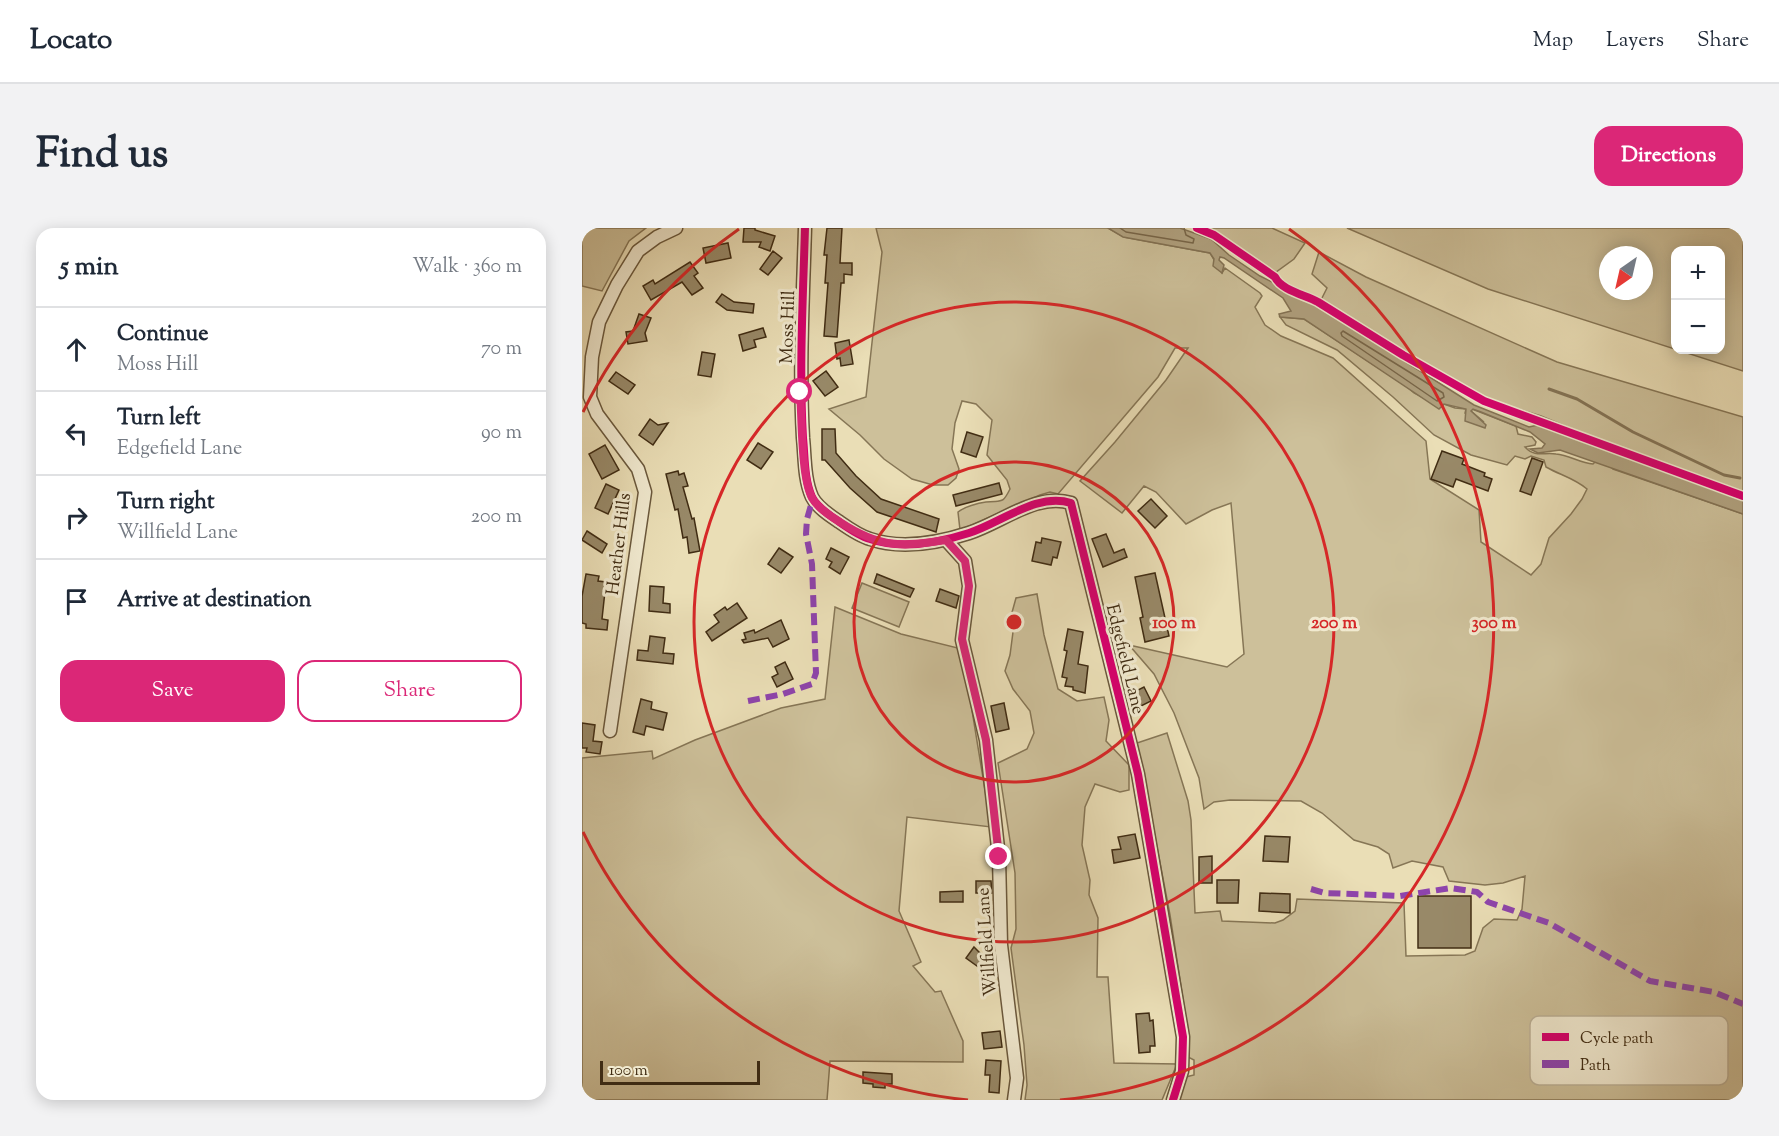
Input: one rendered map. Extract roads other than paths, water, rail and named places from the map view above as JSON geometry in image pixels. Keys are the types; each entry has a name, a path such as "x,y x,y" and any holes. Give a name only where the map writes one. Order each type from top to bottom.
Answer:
{"street":[{"name":"Heather Hills","path":"610,731 645,492 638,469 597,414 590,397 592,357 599,322 617,285 638,251 657,237 676,228"},
{"name":"Moss Hill","path":"805,228 800,392 806,478 813,498"},
{"name":"Edgefield Lane","path":"813,498 827,514 868,538 884,543 917,544 946,540 981,529 1032,505 1060,499 1071,503 1138,774 1183,1037 1182,1071 1173,1100"},
{"name":"Willfield Lane","path":"946,540 965,561 969,586 962,639 986,740 999,857 1001,945 1017,1078 1014,1100"}],"water":[{"path":"1108,228 1180,228 1211,239 1229,255 1260,276 1306,299 1474,405 1529,427 1538,425 1743,501 1743,514 1560,450 1538,453 1530,449 1542,448 1545,444 1530,432 1473,409 1471,411 1486,425 1485,428 1465,421 1466,409 1444,404 1439,409 1304,319 1280,317 1279,314 1291,311 1283,298 1224,258 1220,257 1219,260 1224,265 1222,273 1213,266 1214,259 1210,253 1123,237"}],"waterway":[{"path":"1549,389 1577,399 1633,432 1724,475 1740,478"}]}
